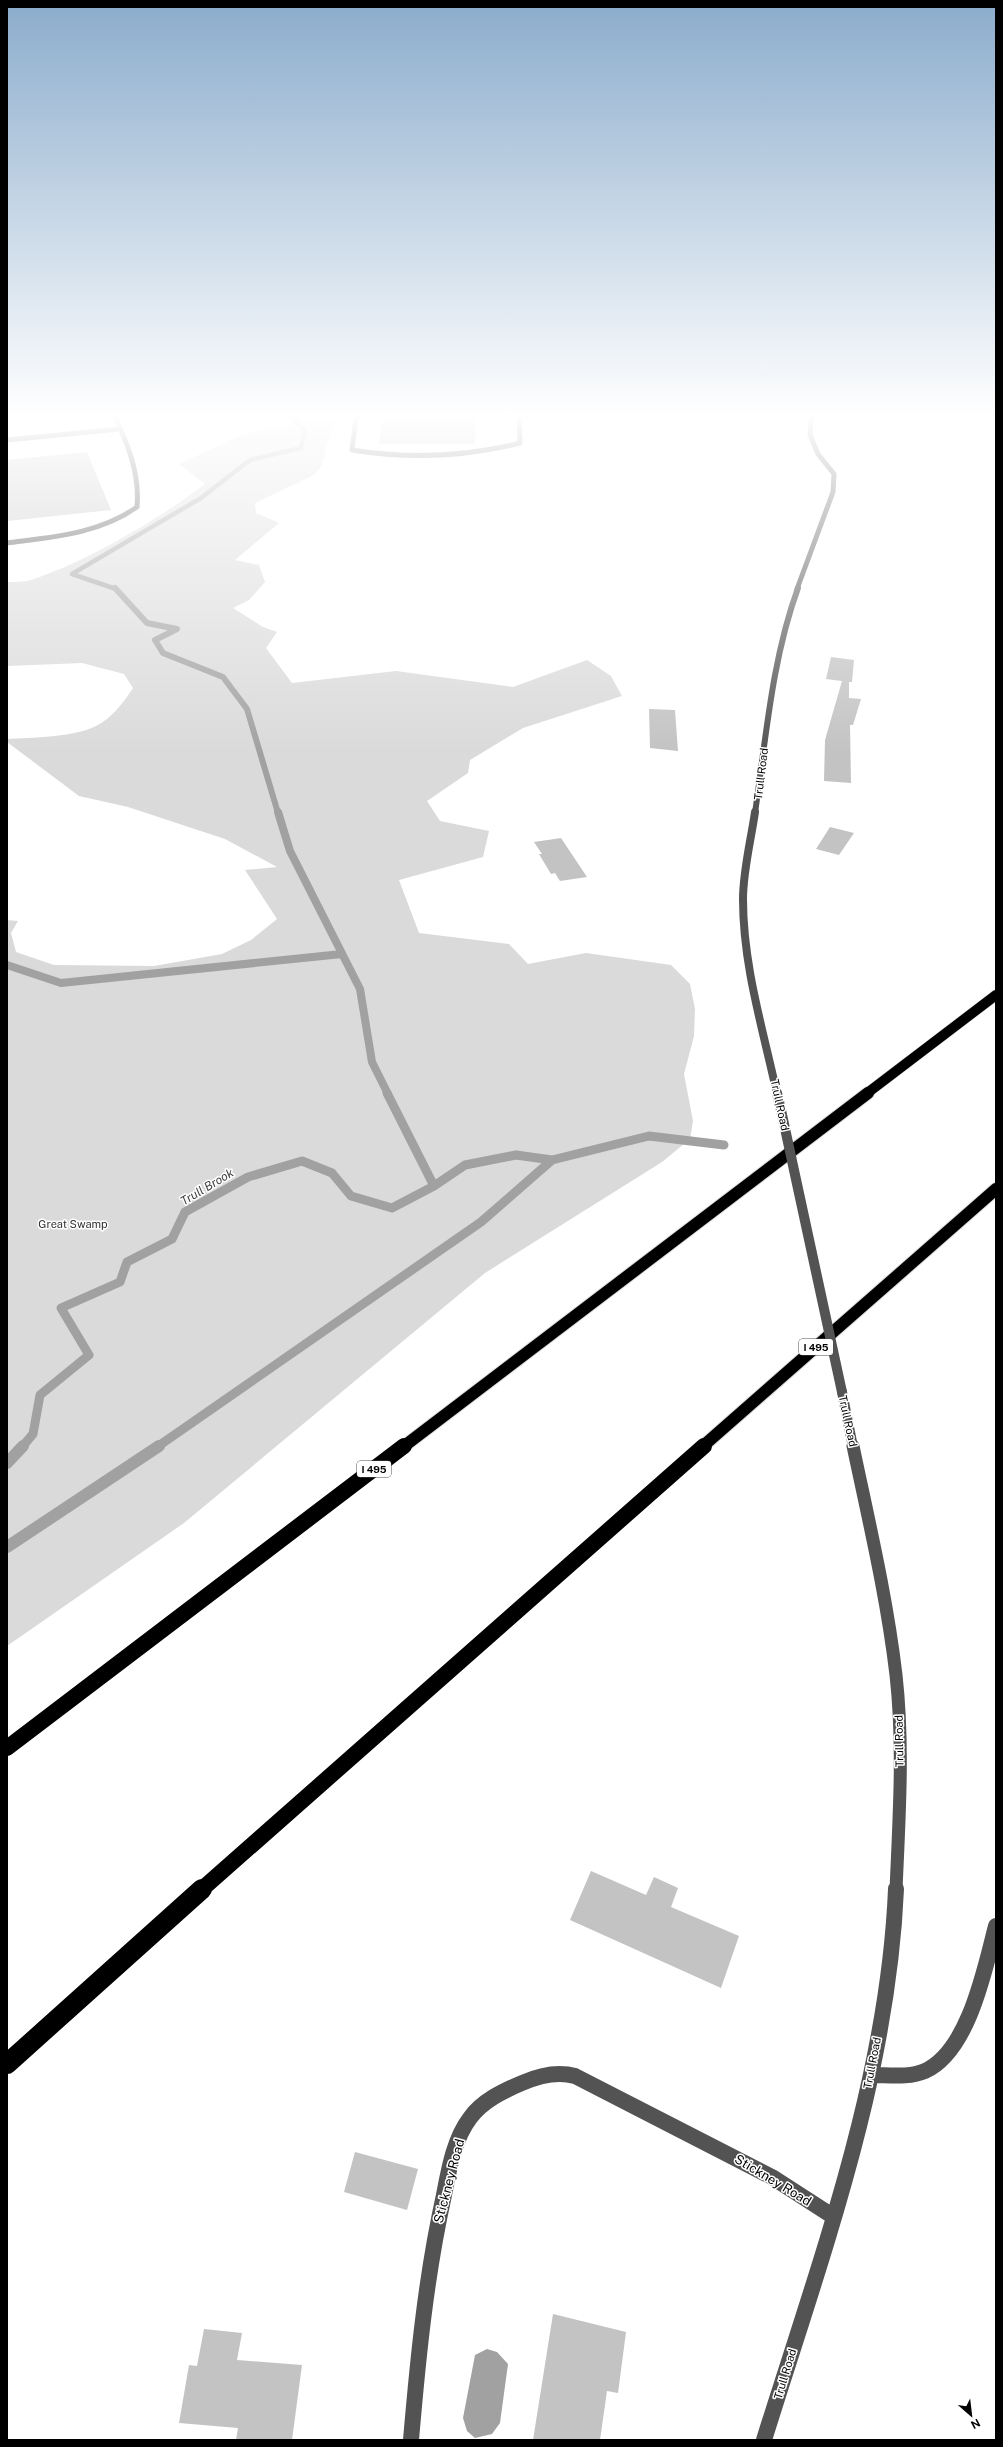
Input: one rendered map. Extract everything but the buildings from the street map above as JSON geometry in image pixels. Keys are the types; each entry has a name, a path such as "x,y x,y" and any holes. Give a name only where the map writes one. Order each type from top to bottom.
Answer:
{"highway":[{"name":"I 495","path":"7,1748 996,995"},
{"name":"I 495","path":"7,2064 400,1712 996,1189"}],"street":[{"path":"7,543 101,525"},
{"name":"Trull Road","path":"764,2440 834,2217 871,2075 889,1976 899,1837 899,1717 896,1676 885,1600 842,1392 746,955 743,928 743,897 770,709 788,615 821,525"},
{"path":"871,2075 909,2075 930,2069 946,2057 974,2004 996,1926"},
{"name":"Stickney Road","path":"412,2440 419,2344 434,2244 452,2159 462,2132 471,2116 509,2088 534,2078 565,2074 590,2083 772,2177 834,2217"}],"green space":[{"name":"Great Swamp","path":"144,525 276,525 235,560 259,565 265,582 249,600 233,608 263,627 277,632 266,648 292,683 396,671 513,687 587,660 611,676 622,696 523,728 470,760 468,773 427,801 440,821 489,831 483,857 399,880 419,933 509,944 528,964 586,953 671,965 690,984 695,1009 694,1036 684,1074 693,1121 690,1139 662,1162 485,1273 184,1523 7,1646 7,920 18,921 11,933 16,952 54,965 154,966 222,954 251,940 277,919 245,870 277,867 225,839 128,807 79,796 7,742 7,739 65,735 87,730 107,719 122,704 133,688 124,674 82,663 7,666 7,582 22,582 31,580 52,572 98,551"}],"shaded area":[{"path":"487,2349 497,2352 508,2364 500,2423 492,2434 475,2438 467,2431 463,2418 475,2355"}],"waterway":[{"path":"116,589 72,574 155,525"},
{"path":"116,589 147,623 177,629 155,640 163,653 223,677 247,709 278,813"},
{"path":"278,812 290,851 360,989 372,1062 388,1094"},
{"path":"7,965 61,983 342,954"},
{"path":"387,1093 434,1186"},
{"path":"552,1160 649,1136 724,1145"},
{"path":"434,1186 465,1165 516,1155 552,1160"},
{"path":"157,1447 481,1222 552,1160"},
{"name":"Trull Brook","path":"22,1447 33,1434 40,1395 89,1355 61,1308 120,1282 127,1262 172,1239 185,1212 248,1177 302,1161 332,1173 351,1196 392,1208 434,1186"},
{"name":"Trull Brook","path":"7,1463 23,1446"},
{"path":"7,1547 159,1446"}]}
